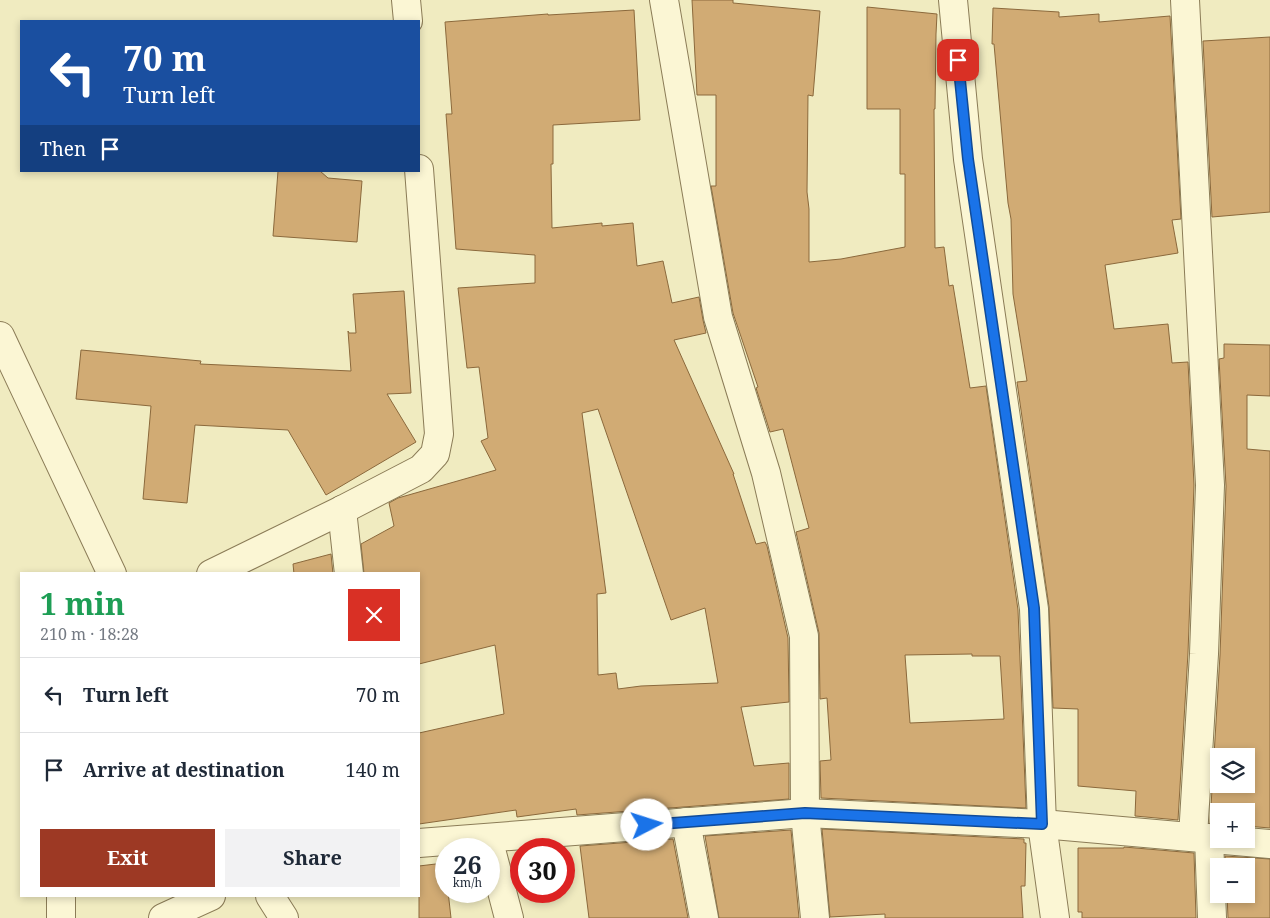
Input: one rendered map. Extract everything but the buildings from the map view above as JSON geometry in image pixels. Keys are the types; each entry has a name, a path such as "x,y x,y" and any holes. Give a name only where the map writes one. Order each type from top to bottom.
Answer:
{"street":[{"path":"406,0 408,20"},
{"path":"664,0 718,317 766,473 804,636 805,813 815,918"},
{"path":"953,0 968,159 1034,608 1042,824 1055,918"},
{"path":"1185,0 1210,485 1204,654 1201,838 1212,918"},
{"path":"215,572 421,469 434,454 439,434 419,172"},
{"path":"0,336 111,572"},
{"path":"342,510 349,572"},
{"path":"488,838 805,813 1042,824 1270,844"},
{"path":"686,822 704,918"},
{"path":"420,843 435,842"},
{"path":"500,884 509,918"},
{"path":"61,897 62,918"},
{"path":"163,918 209,897"},
{"path":"271,897 284,918"}],"route":[{"path":"647,825 805,813 1042,824 1034,608 968,159 958,60"}]}
